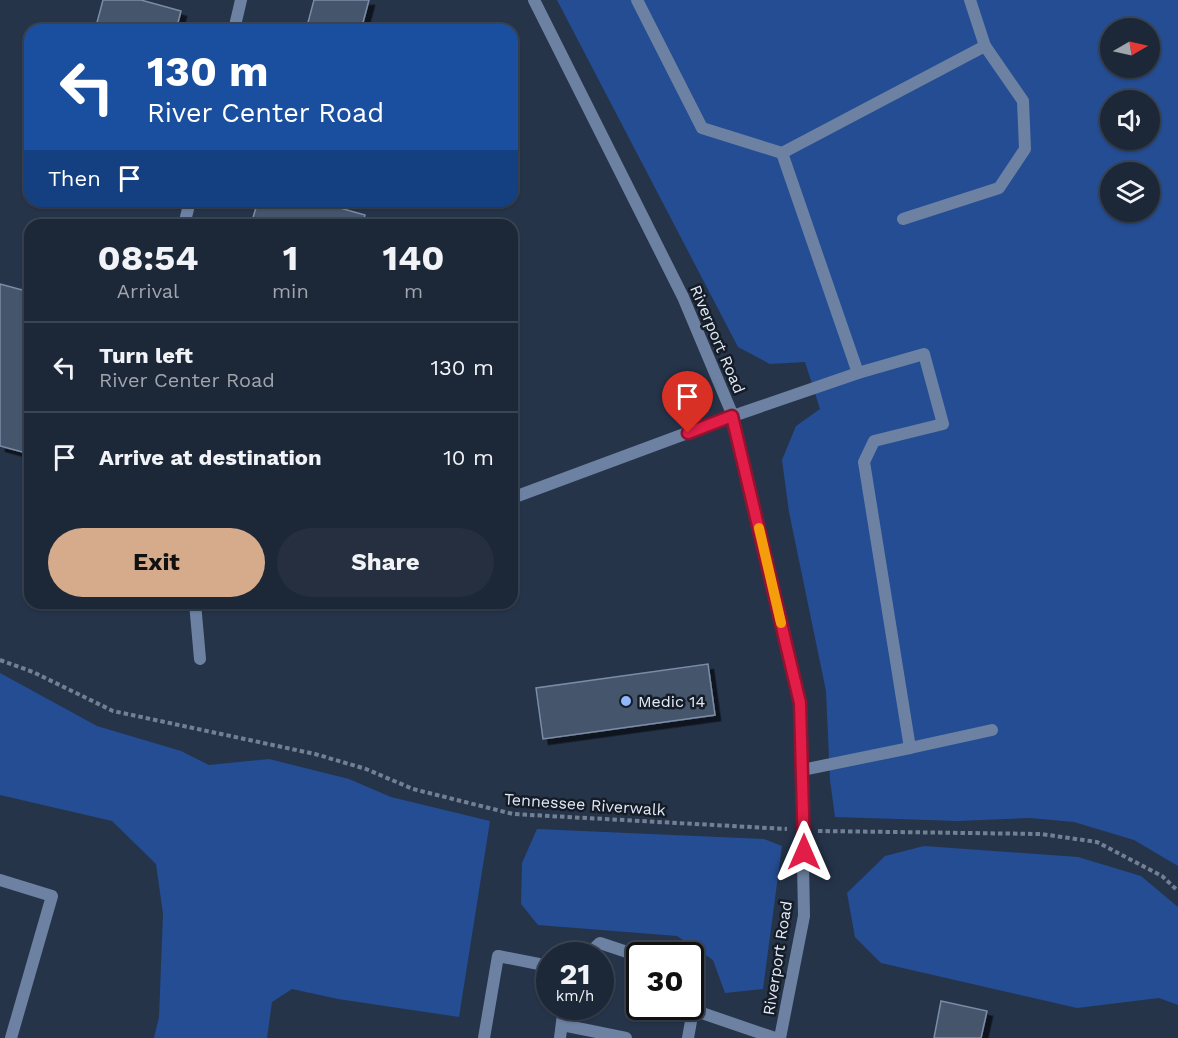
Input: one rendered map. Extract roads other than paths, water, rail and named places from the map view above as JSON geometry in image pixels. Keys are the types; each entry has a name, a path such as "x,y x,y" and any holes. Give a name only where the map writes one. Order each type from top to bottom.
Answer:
{"street":[{"path":"235,24 241,0"},
{"name":"Riverport Road","path":"534,0 683,297 732,416 800,703 804,916 780,1038"},
{"path":"637,0 702,128 782,153 985,46"},
{"path":"903,219 999,188 1025,148 1023,101 985,46 970,0"},
{"path":"782,153 858,373"},
{"path":"518,496 732,416 858,373 924,354 943,424 874,441 864,462 910,748"},
{"path":"196,609 200,659"},
{"path":"802,770 992,730"},
{"path":"0,880 52,896 11,1038"},
{"path":"484,1038 498,956 536,963"},
{"path":"704,1014 775,1038"},
{"path":"560,1038 562,1020"},
{"path":"688,1038 691,1020"},
{"path":"562,1024 626,1038"}],"place":[{"name":"Medic 14","path":"626,701"}]}
